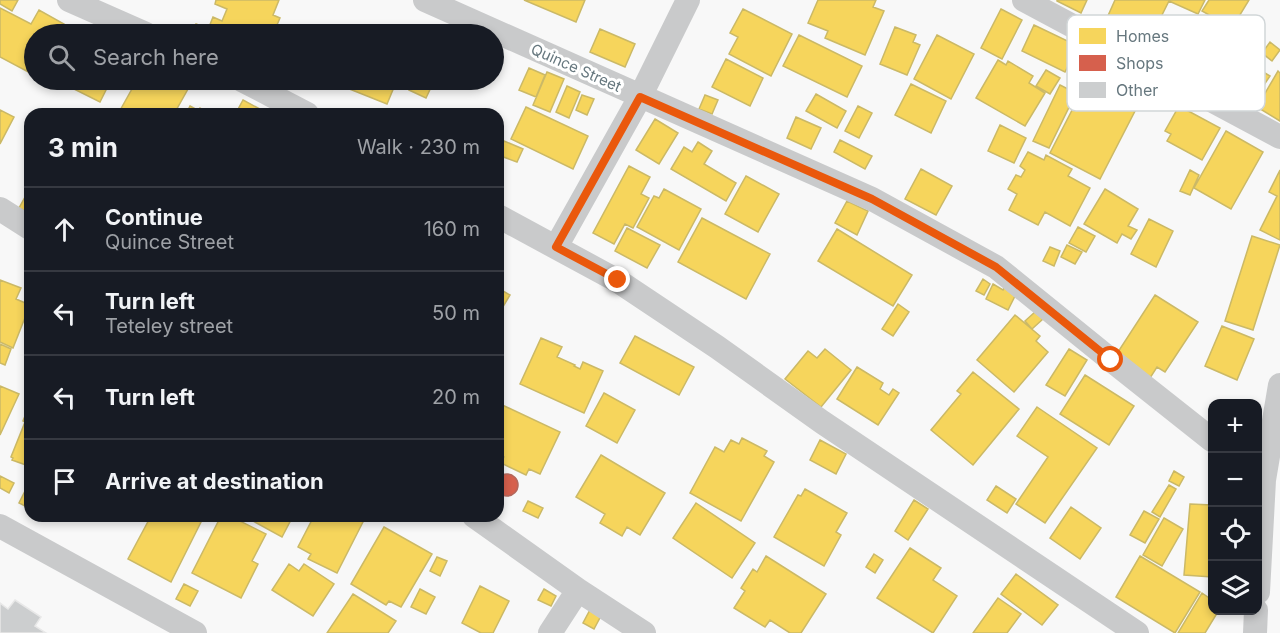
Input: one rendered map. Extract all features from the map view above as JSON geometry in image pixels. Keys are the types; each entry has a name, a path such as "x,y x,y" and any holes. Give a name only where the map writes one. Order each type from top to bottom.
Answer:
{"street":[{"path":"69,0 123,24"},
{"name":"Quince Street","path":"424,0 477,24"},
{"path":"556,247 640,97 688,0"},
{"path":"1024,0 1067,23"},
{"name":"Quince Street","path":"504,36 872,199 996,267 1208,437"},
{"path":"261,90 296,108"},
{"path":"1233,111 1280,136"},
{"path":"0,209 24,224"},
{"path":"504,219 618,280 842,435 1137,633"},
{"path":"1262,473 1280,385"},
{"path":"1258,561 1260,507"},
{"path":"482,522 578,590 644,633"},
{"path":"0,526 195,633"},
{"path":"550,633 578,590"},
{"path":"1255,633 1256,615"}],"building: Homes":[{"path":"0,0 18,0 12,11 0,4"},
{"path":"216,0 279,0 273,15 280,18 277,24 210,24 213,17 222,21 227,9 215,4"},
{"path":"524,0 585,0 576,22"},
{"path":"818,0 876,0 873,7 884,11 865,55 825,38 828,31 808,23"},
{"path":"1057,0 1087,0 1081,13"},
{"path":"1115,0 1205,0 1198,14 1169,1 1162,15 1108,15"},
{"path":"1209,0 1249,0 1240,15 1209,15 1202,11"},
{"path":"0,8 31,24 24,24 24,70 0,57"},
{"path":"743,9 792,34 771,76 729,54 738,37 730,33"},
{"path":"1001,9 1022,20 1002,59 981,48"},
{"path":"39,10 64,24 31,24"},
{"path":"1034,25 1067,41 1067,68 1065,72 1022,51"},
{"path":"895,27 916,35 913,42 920,45 907,75 880,64"},
{"path":"600,29 635,44 625,67 590,52"},
{"path":"799,35 862,66 847,97 783,66"},
{"path":"937,35 974,54 951,99 914,79"},
{"path":"1270,42 1280,50 1272,61 1265,55 1265,49"},
{"path":"726,59 763,78 750,106 712,87"},
{"path":"998,60 1006,65 1008,61 1033,76 1029,83 1045,93 1025,126 976,98"},
{"path":"529,68 545,75 536,97 519,90"},
{"path":"1046,70 1060,78 1050,94 1036,86"},
{"path":"1278,71 1280,73 1280,121 1264,111 1265,93"},
{"path":"547,72 564,79 550,112 533,105"},
{"path":"1265,73 1270,76 1265,84"},
{"path":"911,84 946,101 931,133 895,115"},
{"path":"1060,85 1067,88 1067,111 1049,148 1033,141"},
{"path":"567,86 580,92 569,118 556,112"},
{"path":"76,90 106,90 100,102"},
{"path":"131,90 187,90 177,108 121,108"},
{"path":"352,90 393,90 387,104"},
{"path":"409,90 430,90 426,98"},
{"path":"816,94 846,111 837,128 806,111"},
{"path":"582,95 594,99 587,115 576,110"},
{"path":"705,95 718,100 712,114 699,109"},
{"path":"243,100 258,108 239,108"},
{"path":"858,106 872,113 859,138 845,131"},
{"path":"526,107 588,136 573,169 511,139"},
{"path":"0,110 14,117 0,144"},
{"path":"1072,111 1135,111 1100,179 1050,153"},
{"path":"1176,111 1188,111 1220,128 1202,160 1167,141 1171,134 1165,131"},
{"path":"796,117 821,128 811,149 787,138"},
{"path":"655,119 678,133 659,164 636,150"},
{"path":"1000,125 1026,138 1014,163 988,151"},
{"path":"1226,131 1263,152 1231,209 1194,188"},
{"path":"840,140 872,156 865,169 834,152"},
{"path":"504,141 523,149 517,162 504,157"},
{"path":"698,142 712,151 704,164 736,183 726,201 671,169 684,147 692,152"},
{"path":"1028,152 1044,160 1046,155 1072,169 1068,176 1090,188 1070,226 1045,212 1038,225 1009,210 1017,194 1008,189 1016,175 1021,177 1025,170 1020,166"},
{"path":"629,166 650,177 641,194 649,198 633,228 625,224 614,244 593,233"},
{"path":"921,169 952,186 936,215 905,199"},
{"path":"1190,170 1199,175 1190,195 1180,191"},
{"path":"1280,170 1280,240 1260,230 1277,196 1269,192"},
{"path":"746,176 779,194 758,232 725,214"},
{"path":"664,189 701,209 679,250 637,227 654,196 659,198"},
{"path":"1105,189 1138,209 1128,226 1137,230 1131,239 1122,234 1117,243 1084,224"},
{"path":"24,199 24,211 19,208"},
{"path":"847,201 868,211 857,235 835,223"},
{"path":"702,218 770,254 746,299 678,262"},
{"path":"1149,219 1173,231 1156,267 1131,254"},
{"path":"1078,227 1095,236 1086,252 1069,243"},
{"path":"627,228 660,245 647,268 615,251"},
{"path":"837,229 912,275 893,306 818,261"},
{"path":"1252,236 1280,245 1253,330 1225,321"},
{"path":"1067,245 1082,252 1075,264 1061,257"},
{"path":"1050,247 1060,251 1054,266 1043,261"},
{"path":"983,279 990,284 984,295 976,291"},
{"path":"0,280 21,288 16,299 24,302 24,320 13,348 0,342"},
{"path":"993,284 1003,290 1005,286 1017,292 1008,310 986,299"},
{"path":"504,292 510,295 504,305"},
{"path":"1155,295 1198,322 1165,372 1157,367 1150,378 1116,355"},
{"path":"898,304 909,312 893,336 882,329"},
{"path":"1036,311 1043,319 1032,329 1025,321"},
{"path":"1015,315 1040,336 1036,341 1048,352 1014,392 977,360"},
{"path":"1222,326 1254,339 1237,380 1205,366"},
{"path":"635,336 694,367 679,395 620,363"},
{"path":"541,338 562,347 557,357 580,369 583,362 603,371 584,413 520,384"},
{"path":"0,344 11,349 5,365 0,363"},
{"path":"825,349 851,370 821,407 785,379 808,351 817,358"},
{"path":"1069,349 1087,360 1065,396 1046,385"},
{"path":"857,367 883,383 880,389 889,395 893,389 899,393 878,425 837,399"},
{"path":"973,372 1019,409 973,465 931,430 961,394 957,391"},
{"path":"1085,375 1134,406 1109,445 1060,414"},
{"path":"0,386 19,394 0,435"},
{"path":"604,393 635,410 617,443 586,426"},
{"path":"504,406 560,432 540,474 529,469 526,475 504,464"},
{"path":"1037,407 1097,448 1045,523 1016,504 1048,457 1017,436"},
{"path":"24,424 24,464 12,460 11,457"},
{"path":"742,438 767,451 764,456 774,462 741,521 690,493 715,447 724,452 731,440 739,444"},
{"path":"820,440 846,454 836,474 810,460"},
{"path":"601,455 665,493 640,535 627,527 622,536 600,523 605,514 576,497"},
{"path":"1174,471 1184,477 1179,486 1169,481"},
{"path":"0,476 14,483 9,493 0,488"},
{"path":"1169,485 1176,489 1160,517 1152,512"},
{"path":"996,486 1016,499 1007,513 987,500"},
{"path":"805,489 847,513 836,532 841,535 824,566 774,537 798,495 801,496"},
{"path":"24,493 24,506 19,503"},
{"path":"914,500 928,509 908,540 895,531"},
{"path":"528,501 543,508 538,518 523,511"},
{"path":"696,503 755,543 732,578 673,538"},
{"path":"1190,504 1208,505 1208,577 1184,575"},
{"path":"1071,507 1101,528 1080,559 1050,538"},
{"path":"1144,511 1159,519 1145,543 1130,535"},
{"path":"1164,518 1183,529 1162,566 1143,555"},
{"path":"148,522 201,522 171,582 128,559"},
{"path":"218,522 242,522 266,534 252,561 258,564 241,598 192,573"},
{"path":"255,522 290,522 282,537"},
{"path":"311,522 363,522 337,573 308,559 311,554 298,547"},
{"path":"384,527 432,554 401,607 389,601 386,605 351,584"},
{"path":"910,548 941,568 933,580 957,596 933,633 877,598"},
{"path":"874,554 883,560 875,573 866,567"},
{"path":"766,556 826,594 801,633 790,633 770,620 765,627 734,608 745,591 741,588 753,569 757,572"},
{"path":"1140,556 1200,592 1175,633 1116,597"},
{"path":"437,557 447,561 440,576 430,571"},
{"path":"289,564 299,571 304,564 334,584 313,616 272,590"},
{"path":"1016,574 1058,605 1042,625 1001,594"},
{"path":"184,584 198,591 190,606 176,599"},
{"path":"480,586 509,601 493,633 481,633 462,623"},
{"path":"420,589 435,597 426,614 411,607"},
{"path":"544,589 556,596 551,606 538,600"},
{"path":"1202,593 1208,597 1208,615 1216,615 1205,633 1178,633"},
{"path":"353,594 396,621 388,633 327,633"},
{"path":"998,598 1021,614 1007,633 973,633"},
{"path":"592,606 603,612 594,629 583,623"}],"building: Shops":[{"path":"504,475 511,475 517,481 515,493 504,495"}],"building: Other":[{"path":"15,600 41,617 35,626 46,633 0,633 0,603 8,609"}],"route":[{"path":"618,280 556,247 640,97 872,199 996,267 1111,360"}]}
